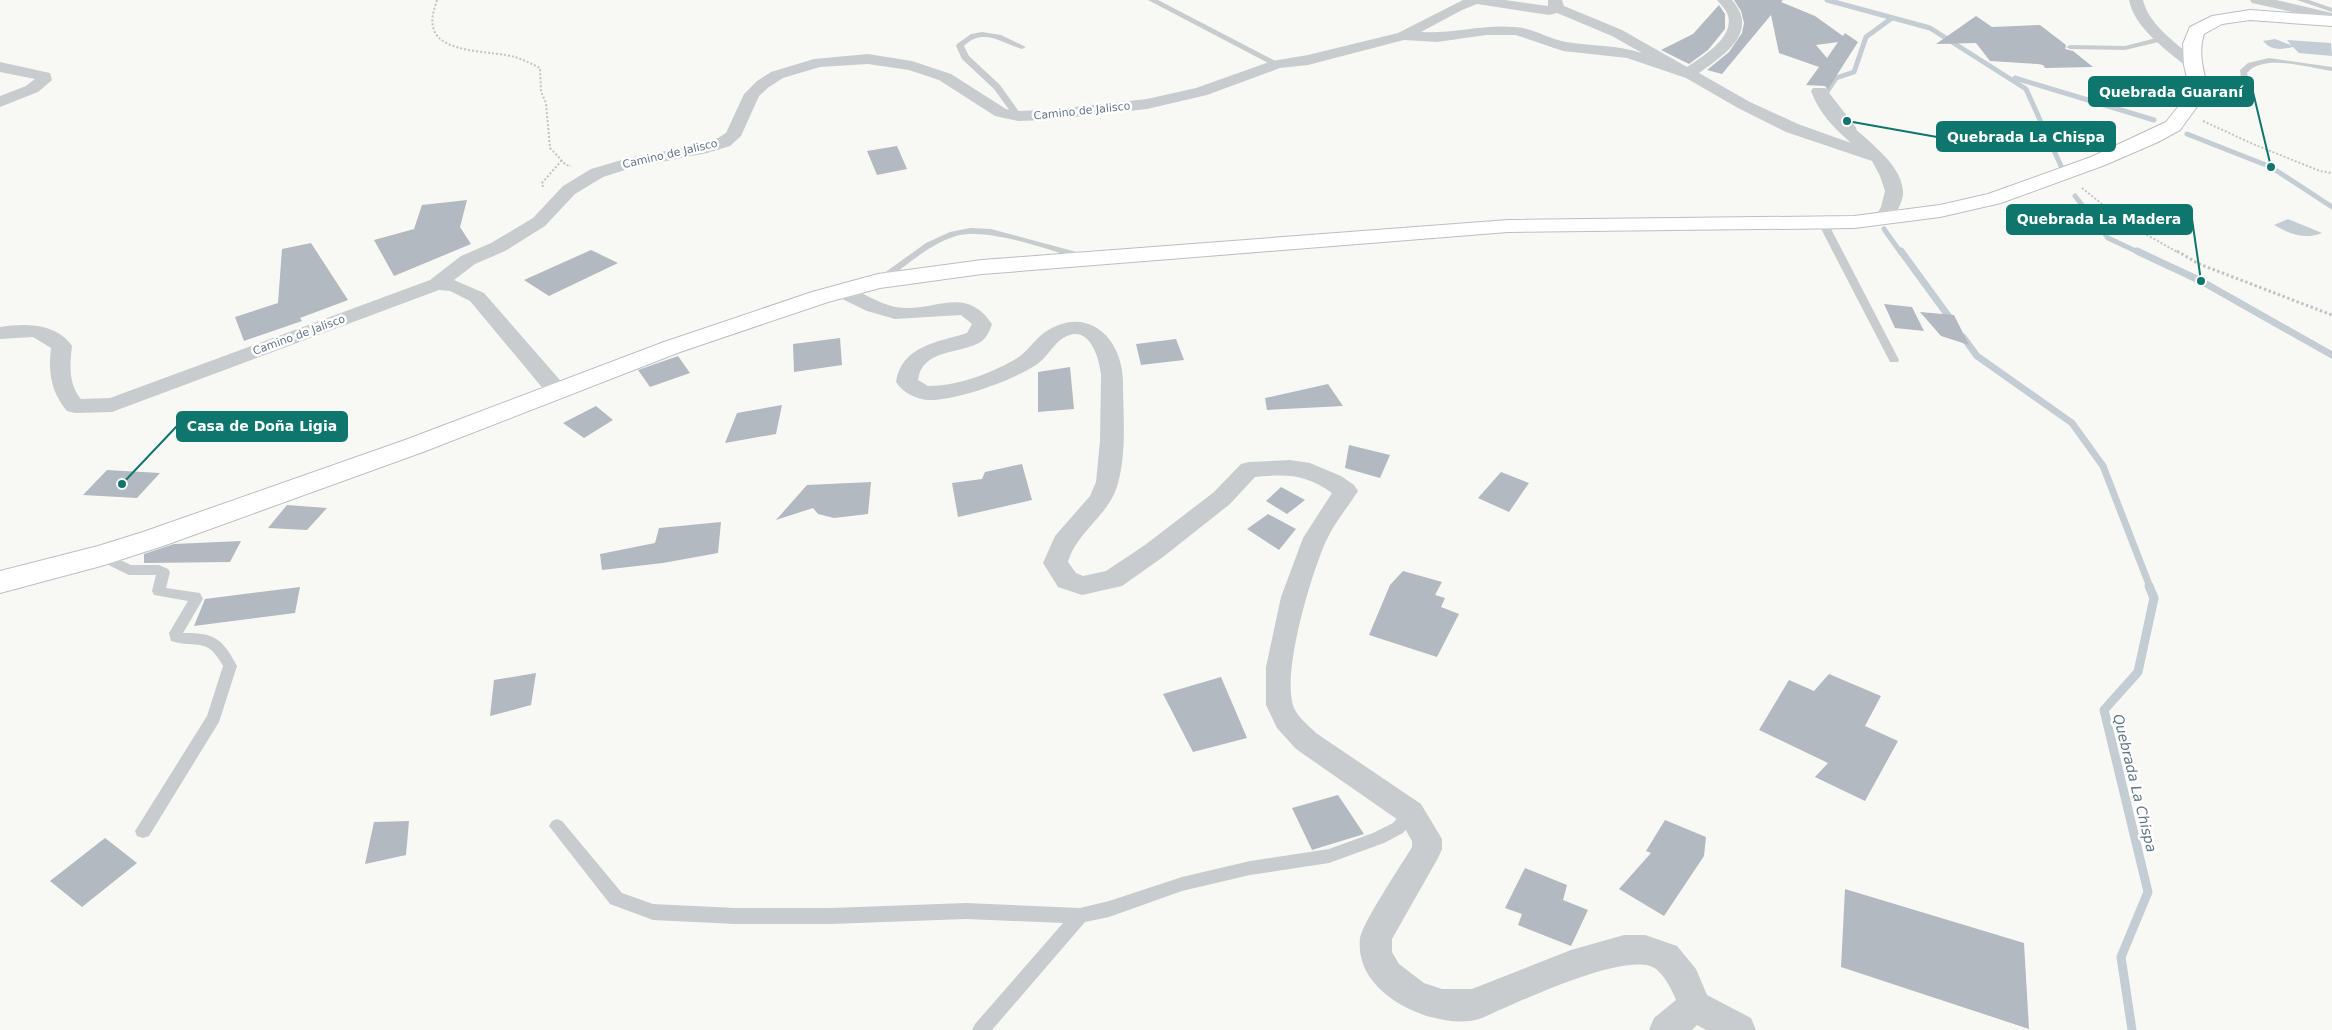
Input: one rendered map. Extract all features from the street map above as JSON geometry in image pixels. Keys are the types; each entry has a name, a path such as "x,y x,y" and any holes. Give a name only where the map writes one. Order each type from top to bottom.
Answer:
{"main road":[{"path":"0,582 101,556 414,446 672,347 841,291 878,281 982,268 1508,226 1823,223 1883,219 1940,211 1994,199 2151,138 2173,126 2189,104 2198,86 2193,65 2192,44 2196,31 2218,20 2259,15 2332,21"}],"street":[{"name":"Camino de Jalisco","path":"0,333 22,330 48,334 62,346 59,372 70,400 75,406 112,405 436,284 468,260 498,247 539,222 569,190 597,173 628,163 707,148 724,142 734,136 752,94 762,84 777,75 818,62 868,59 912,66 945,77 1001,113 1018,116 1047,115 1147,104 1201,92 1277,64 1308,60 1403,36 1457,7 1476,0 1549,11 1556,4"},
{"path":"1687,74 1727,43 1738,26 1737,17 1724,0"},
{"path":"2136,0 2136,6 2144,18 2193,65"},
{"path":"2257,0 2332,17"},
{"path":"1556,4 1613,31 1687,74 1792,128 1878,158"},
{"path":"1403,36 1437,38 1486,31 1510,30 1563,46 1629,54 1687,74"},
{"path":"0,67 44,76 44,80 32,89 0,102"},
{"path":"1819,91 1822,101 1833,116 1878,158 1890,176 1894,191 1890,208 1883,219"},
{"path":"436,284 454,286 477,297 558,392"},
{"path":"841,291 874,307 896,313 915,314 963,309 972,312 982,324 979,332 974,337 926,353 910,364 907,373 908,382 924,392 933,393 972,384 1013,370 1032,359 1056,334 1071,329 1083,329 1093,333 1101,340 1106,347 1113,371 1109,471 1104,492 1093,510 1070,534 1057,552 1056,563 1066,580 1082,586 1113,579 1154,551 1222,498 1249,470 1298,467 1327,477 1346,491 1315,538 1296,585 1283,642 1280,706 1293,728 1306,741 1411,813 1427,840 1427,849 1376,937 1376,956 1388,975 1414,995 1442,1005 1472,1005 1571,965 1624,950 1645,950 1666,957 1685,980 1695,1006 1739,1030"},
{"path":"1666,1030 1695,1006"}],"lane":[{"path":"1152,0 1277,64"},
{"path":"2301,0 2332,10"},
{"path":"1018,116 997,87 965,57 960,46 964,41 973,36 996,34 1022,47"},
{"path":"2070,47 2126,48 2164,38"},
{"path":"2189,104 2240,100 2247,93 2243,72 2252,64 2260,62 2291,63 2332,69"},
{"path":"1823,223 1894,360"},
{"path":"878,281 929,245 953,234 970,231 1000,234 1049,249 1096,259"},
{"path":"101,556 129,570 159,570 163,572 159,591 195,596 196,599 176,633 176,637 212,641 220,647 230,666 214,718 143,831"},
{"path":"556,826 616,899 652,912 793,916 966,911 1080,916 1109,909 1182,884 1250,868 1329,856 1378,838 1398,828 1411,813"},
{"path":"981,1030 1080,916"}],"path":[{"path":"437,0 431,13 430,26 440,40 474,52 514,57 540,68 541,92 546,103 550,148 566,165 597,173"},
{"path":"2189,104 2253,144 2320,171 2332,173"},
{"path":"2064,173 2124,222 2199,264 2332,315"}],"shaded area":[{"path":"2275,39 2291,45 2287,40 2331,43 2332,56 2299,53 2293,47 2274,48 2263,41"},
{"path":"2288,219 2322,233 2309,236 2297,235 2274,225"}],"building":[{"path":"1734,0 1783,0 1781,2 1815,16 1843,36 1845,33 1858,42 1828,89 1825,86 1806,85 1819,67 1779,53 1771,15 1722,74 1707,70 1729,52 1742,33 1744,23 1741,11","holes":["1838,42 1827,58 1816,45"]},
{"path":"1719,5 1725,14 1725,29 1708,50 1689,64 1661,50 1693,34"},
{"path":"1976,16 1992,27 2040,25 2066,45 2065,49 2073,51 2093,67 2045,68 2043,65 2038,64 1990,61 1976,43 1936,44"},
{"path":"897,146 907,169 877,175 867,151"},
{"path":"467,200 460,227 471,244 394,276 374,240 414,229 422,205"},
{"path":"311,243 348,300 300,318 302,321 244,341 235,317 278,303 282,249"},
{"path":"591,250 618,263 549,296 524,280"},
{"path":"1884,304 1912,307 1924,331 1895,328"},
{"path":"1920,312 1954,315 1969,345 1941,336"},
{"path":"840,338 842,365 794,372 793,344"},
{"path":"1176,339 1184,360 1141,365 1136,344"},
{"path":"678,356 690,373 650,387 638,370"},
{"path":"1070,367 1074,409 1038,412 1038,372"},
{"path":"1328,384 1343,406 1267,410 1265,398"},
{"path":"782,405 776,434 725,443 737,413"},
{"path":"596,406 613,420 584,438 563,423"},
{"path":"1349,445 1390,455 1380,478 1345,468"},
{"path":"1022,464 1032,500 958,517 952,483 982,479 985,472"},
{"path":"107,470 160,473 137,498 83,495"},
{"path":"1501,472 1529,483 1509,512 1478,498"},
{"path":"871,482 868,514 834,518 818,514 813,508 776,520 807,485"},
{"path":"1281,487 1305,500 1287,514 1266,501"},
{"path":"287,505 327,508 307,530 268,528"},
{"path":"1268,514 1296,529 1279,550 1247,529"},
{"path":"721,522 718,553 663,563 602,570 600,554 655,543 659,528"},
{"path":"241,541 230,562 144,563 144,554 174,544"},
{"path":"1403,571 1442,582 1435,595 1445,598 1441,607 1459,614 1437,657 1369,635 1390,585"},
{"path":"300,587 295,613 194,626 205,599"},
{"path":"536,673 531,705 490,716 494,680"},
{"path":"1829,674 1881,696 1865,726 1898,741 1865,801 1815,777 1828,763 1759,730 1789,680 1814,691"},
{"path":"1221,677 1247,738 1193,752 1163,694"},
{"path":"1338,795 1364,834 1312,850 1292,808"},
{"path":"1665,820 1706,837 1704,856 1664,916 1619,889 1651,853 1646,851"},
{"path":"409,821 406,855 365,864 374,822"},
{"path":"105,838 137,863 82,907 50,881"},
{"path":"1525,868 1567,885 1563,900 1588,910 1571,946 1518,925 1522,914 1505,908"},
{"path":"1845,889 2024,943 2029,1029 1841,967"}],"waterway":[{"path":"1827,0 1930,28 2026,89 2061,166"},
{"name":"Quebrada La Chispa","path":"1854,129 1826,93 1836,78 1854,72 1866,37 1892,18"},
{"path":"2015,78 2154,120"},
{"path":"2187,134 2271,167 2332,207"},
{"path":"2075,196 2108,238 2140,253"},
{"name":"Quebrada La Chispa","path":"1884,229 1901,253"},
{"name":"Quebrada La Chispa","path":"1901,251 1952,321"},
{"path":"2137,251 2201,281 2332,355"},
{"name":"Quebrada La Chispa","path":"1963,337 1977,356 2072,423 2103,466 2150,587"},
{"name":"Quebrada La Chispa","path":"2132,1030 2121,957 2148,892 2104,710 2138,672 2154,598 2149,586"}],"place":[{"name":"Quebrada La Chispa","path":"1847,121"},
{"name":"Quebrada Guaraní","path":"2271,167"},
{"name":"Quebrada La Madera","path":"2201,281"},
{"name":"Casa de Doña Ligia","path":"122,484"}]}
